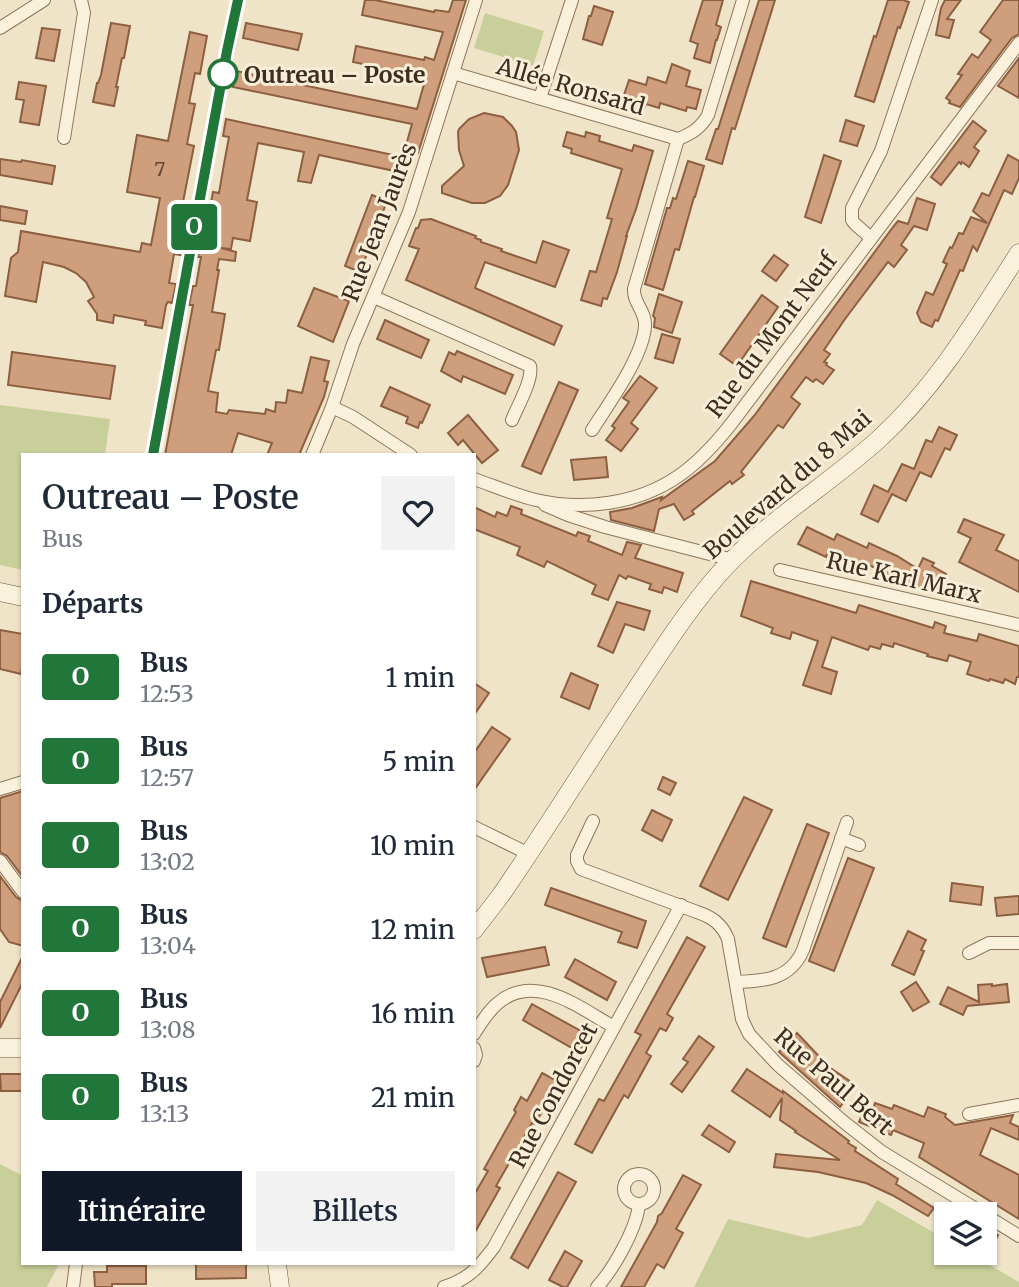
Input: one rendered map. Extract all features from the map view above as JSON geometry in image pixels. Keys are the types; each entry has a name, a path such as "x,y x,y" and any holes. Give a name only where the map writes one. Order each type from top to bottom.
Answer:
{"main road":[{"name":"Boulevard du 8 Mai","path":"476,927 529,854 683,620 709,585 773,524 862,454 905,413 942,369 1019,253"},
{"path":"0,592 21,597"},
{"path":"0,1048 21,1048"},
{"path":"277,1265 279,1287"}],"street":[{"path":"2,26 44,0"},
{"path":"64,138 84,13 81,0"},
{"path":"153,453 238,0"},
{"name":"Rue Jean Jaurès","path":"313,453 353,344 413,201 477,0"},
{"path":"540,98 572,0"},
{"path":"593,430 629,371 644,334 646,322 635,300 634,289 678,139 702,126 708,115 743,0"},
{"path":"872,238 852,220 852,208 881,151 932,0"},
{"name":"Rue du Mont Neuf","path":"476,480 535,500 580,505 611,502 651,491 685,471 725,431 1019,43"},
{"name":"Allée Ronsard","path":"453,73 678,139"},
{"path":"374,297 530,366 529,378 512,420"},
{"path":"332,407 353,417 408,453"},
{"path":"535,500 581,519 733,560"},
{"name":"Rue Karl Marx","path":"780,570 1019,625"},
{"path":"0,789 21,783"},
{"name":"Rue Paul Bert","path":"593,821 577,855 581,869 705,914 716,921 728,939 744,1027 753,1039 778,1065 872,1144 963,1202"},
{"path":"736,982 763,981 786,972 796,963 803,950 847,822"},
{"path":"476,828 529,854"},
{"path":"841,838 859,845"},
{"path":"0,861 21,889"},
{"name":"Rue Condorcet","path":"444,1287 466,1283 503,1232 681,905"},
{"path":"969,953 989,943 1019,943"},
{"path":"476,1031 498,1003 511,995 536,990 551,994 614,1027"},
{"path":"969,1114 1019,1105"},
{"path":"597,1287 611,1269 633,1226 639,1204"},
{"name":"Rue Paul Bert","path":"997,1223 1019,1236"},
{"path":"73,1287 76,1265"}],"green space":[{"path":"485,13 544,31 533,66 474,48"},
{"path":"0,405 110,419 105,453 21,453 21,570 0,565"},
{"path":"0,1164 21,1175 21,1265 58,1265 47,1287 0,1287"},
{"path":"877,1200 934,1233 934,1265 990,1265 1019,1282 1019,1287 694,1287 728,1219 808,1238 862,1225"}],"building":[{"path":"365,0 434,12 449,12 453,0 466,0 418,153 405,149 412,124 233,87 236,71 417,109 426,77 353,62 356,46 434,60 443,32 362,15"},
{"path":"703,0 723,0 716,25 721,27 710,63 694,58 698,44 690,41"},
{"path":"759,0 775,0 722,164 706,159"},
{"path":"888,0 909,2 900,28 898,27 874,102 855,96"},
{"path":"945,0 961,0 947,19 954,20 949,38 936,35"},
{"path":"1003,0 1019,0 1019,34 1012,38 960,107 949,103 946,98 962,75 958,74 972,54 978,58 991,40 980,32"},
{"path":"594,6 613,12 602,45 583,39"},
{"path":"111,23 130,26 114,106 93,102"},
{"path":"246,23 302,34 298,50 243,38"},
{"path":"42,28 60,30 54,61 36,58"},
{"path":"190,32 207,36 200,74 195,73 189,103 195,104 187,144 194,146 174,240 183,242 181,255 174,254 169,283 176,284 172,303 168,302 166,305 162,328 145,325 146,321 114,315 113,323 97,320 97,314 88,301 94,297 86,282 64,267 43,262 36,302 5,296 11,258 18,252 21,231 140,252 142,243 151,245 160,198 127,192 137,135 168,141"},
{"path":"1019,58 1019,98 998,86"},
{"path":"672,64 690,71 686,86 701,90 696,109 687,107 686,111 660,103 659,108 646,104 644,109 621,104 629,80 646,85 648,77 666,83"},
{"path":"19,82 46,86 39,125 20,122 24,100 16,99"},
{"path":"484,113 503,117 512,126 516,132 519,150 508,185 500,196 485,203 472,203 442,193 442,186 464,166 459,150 459,129 469,119"},
{"path":"226,119 407,158 404,173 319,155 311,183 298,181 304,152 258,143 247,200 257,202 250,241 233,238 231,249 221,248 236,252 235,261 219,259 212,312 225,314 208,391 218,393 216,412 227,414 229,410 265,414 266,409 275,412 276,402 286,403 288,390 302,393 311,357 329,361 324,381 328,382 324,397 300,453 268,453 272,443 238,433 232,453 165,453 193,305 189,305 193,286 196,286 201,257 198,257 200,245 203,246 213,192 219,193 229,137 223,136"},
{"path":"846,120 864,126 857,146 840,141"},
{"path":"973,121 986,131 974,147 979,151 969,167 959,162 941,185 931,177"},
{"path":"567,132 585,137 586,132 600,136 599,141 632,151 634,145 653,151 617,272 607,299 603,298 601,306 581,300 590,271 596,272 612,219 607,218 622,169 571,153 572,149 563,146"},
{"path":"824,155 841,161 821,223 805,217"},
{"path":"1008,155 1019,161 1019,178 1012,194 1004,190 977,251 973,246 938,321 935,320 932,327 921,322 917,313 926,292 933,295 947,264 943,262 959,233 963,234 971,217 987,223 973,211 982,193 989,196"},
{"path":"0,159 55,166 52,184 0,175"},
{"path":"688,161 704,166 679,250 675,249 663,290 645,284 667,208 670,208 673,198 676,199"},
{"path":"372,195 387,201 360,272 345,266"},
{"path":"917,198 935,204 927,230 914,226 901,245 907,250 894,267 888,262 824,350 830,354 824,362 834,370 823,384 806,377 791,397 800,404 783,428 778,425 741,472 744,475 732,484 730,481 684,520 674,504 659,509 654,531 611,520 610,512 632,508 662,497 661,500 715,461 754,416 893,227 898,221 908,224"},
{"path":"0,206 27,211 25,224 0,220"},
{"path":"431,219 476,236 481,242 502,249 501,251 536,263 543,241 569,250 555,287 485,262 475,288 562,326 554,345 406,280 419,249 409,246 416,228 421,220"},
{"path":"774,255 788,265 776,281 762,271"},
{"path":"314,288 349,301 333,342 298,326"},
{"path":"659,294 682,302 672,333 654,327 653,316"},
{"path":"762,295 778,307 737,366 720,354"},
{"path":"385,320 429,340 421,358 377,339"},
{"path":"662,334 680,339 673,363 655,358"},
{"path":"457,351 513,375 505,394 463,376 461,382 441,371 449,352 455,355"},
{"path":"12,352 115,366 110,399 8,385"},
{"path":"640,376 657,388 631,423 638,429 621,451 606,440 615,428 612,426 629,402 623,398"},
{"path":"559,382 578,390 541,474 522,466"},
{"path":"390,387 430,405 418,428 406,423 408,417 381,406"},
{"path":"468,415 498,450 482,463 463,440 458,445 448,433"},
{"path":"939,427 957,435 950,450 945,448 931,477 920,472 906,501 892,494 878,522 861,514 874,485 888,492 902,464 914,469 926,440 932,442"},
{"path":"606,457 608,477 574,480 571,460"},
{"path":"511,506 522,510 521,514 576,536 578,532 590,536 588,541 622,555 627,542 641,545 635,558 683,573 677,592 664,587 662,593 649,589 651,584 619,575 608,600 592,594 596,585 547,561 544,567 517,555 520,547 476,530 476,508 495,517 497,512 507,516"},
{"path":"964,519 1004,535 996,550 1019,561 1019,592 959,562 971,538 958,532"},
{"path":"807,527 834,540 837,534 867,548 869,543 918,569 923,558 934,563 932,566 946,574 939,588 932,585 929,591 917,586 916,588 861,561 859,566 829,551 826,557 798,544"},
{"path":"751,581 856,613 859,605 933,628 935,622 946,626 944,633 977,641 979,634 1019,646 1019,677 1015,684 1005,679 1003,683 990,679 989,681 967,674 971,662 949,655 947,661 894,643 893,647 882,644 880,649 870,646 868,650 832,637 822,667 837,672 831,694 803,685 818,641 792,632 790,639 771,633 773,628 741,616"},
{"path":"617,602 650,611 644,630 625,624 613,653 598,646"},
{"path":"0,630 21,634 21,674 0,669"},
{"path":"571,673 598,685 589,709 561,697"},
{"path":"476,684 489,693 476,712"},
{"path":"492,727 510,739 476,787 476,750"},
{"path":"663,777 676,783 670,795 658,789"},
{"path":"21,792 21,874 7,856 0,852 0,798"},
{"path":"744,797 772,810 728,900 700,886"},
{"path":"652,810 672,820 662,841 642,830"},
{"path":"807,824 829,833 786,947 763,938"},
{"path":"848,858 874,868 834,971 809,961"},
{"path":"0,876 21,900 21,945 9,942 0,929"},
{"path":"952,883 983,887 981,905 950,901"},
{"path":"551,888 646,921 637,948 618,942 622,932 545,905"},
{"path":"1019,896 1019,914 997,916 995,898"},
{"path":"908,931 926,940 914,975 892,965"},
{"path":"687,937 705,947 667,1014 673,1018 666,1031 660,1028 646,1053 651,1056 628,1098 624,1095 592,1153 575,1144 599,1099 604,1101 641,1035 635,1032"},
{"path":"545,947 549,965 487,977 482,958"},
{"path":"575,959 616,982 607,1000 565,977"},
{"path":"21,960 21,986 0,1028 0,1002"},
{"path":"916,982 929,1002 913,1011 901,992"},
{"path":"1007,984 1009,1002 967,1006 963,1015 940,1004 948,987 979,1002 978,985"},
{"path":"532,1004 588,1035 579,1052 523,1020"},
{"path":"797,1033 829,1067 854,1084 840,1107 779,1052"},
{"path":"699,1036 714,1047 682,1092 671,1084 688,1062 683,1059"},
{"path":"747,1069 783,1091 849,1141 848,1143 856,1148 855,1151 898,1179 896,1184 934,1208 928,1216 866,1183 818,1172 774,1167 776,1154 840,1160 780,1120 782,1098 770,1117 732,1091"},
{"path":"542,1073 559,1082 496,1186 500,1188 476,1230 476,1192 488,1171 484,1169 516,1112 514,1110 521,1097 527,1101"},
{"path":"0,1074 21,1074 21,1091 1,1091"},
{"path":"875,1103 892,1109 894,1105 924,1117 928,1107 946,1114 945,1117 955,1125 1013,1115 1010,1123 1019,1127 1019,1140 991,1128 980,1155 1019,1175 1019,1219 997,1205 997,1202 992,1202 919,1157 924,1143 893,1130 891,1135 859,1122 866,1106 873,1109"},
{"path":"709,1125 735,1142 729,1152 702,1135"},
{"path":"558,1172 576,1182 528,1268 511,1258"},
{"path":"683,1175 701,1185 676,1229 683,1233 664,1268 657,1264 644,1287 621,1287 658,1216"},
{"path":"565,1251 582,1261 567,1287 563,1287 549,1280"},
{"path":"196,1265 246,1265 246,1278 196,1279"},
{"path":"107,1266 146,1266 146,1284 95,1287 94,1272 107,1272"}],"bus line":[{"name":"O","path":"153,453 238,0"}],"place":[{"name":"Outreau – Poste","path":"223,74"}]}
